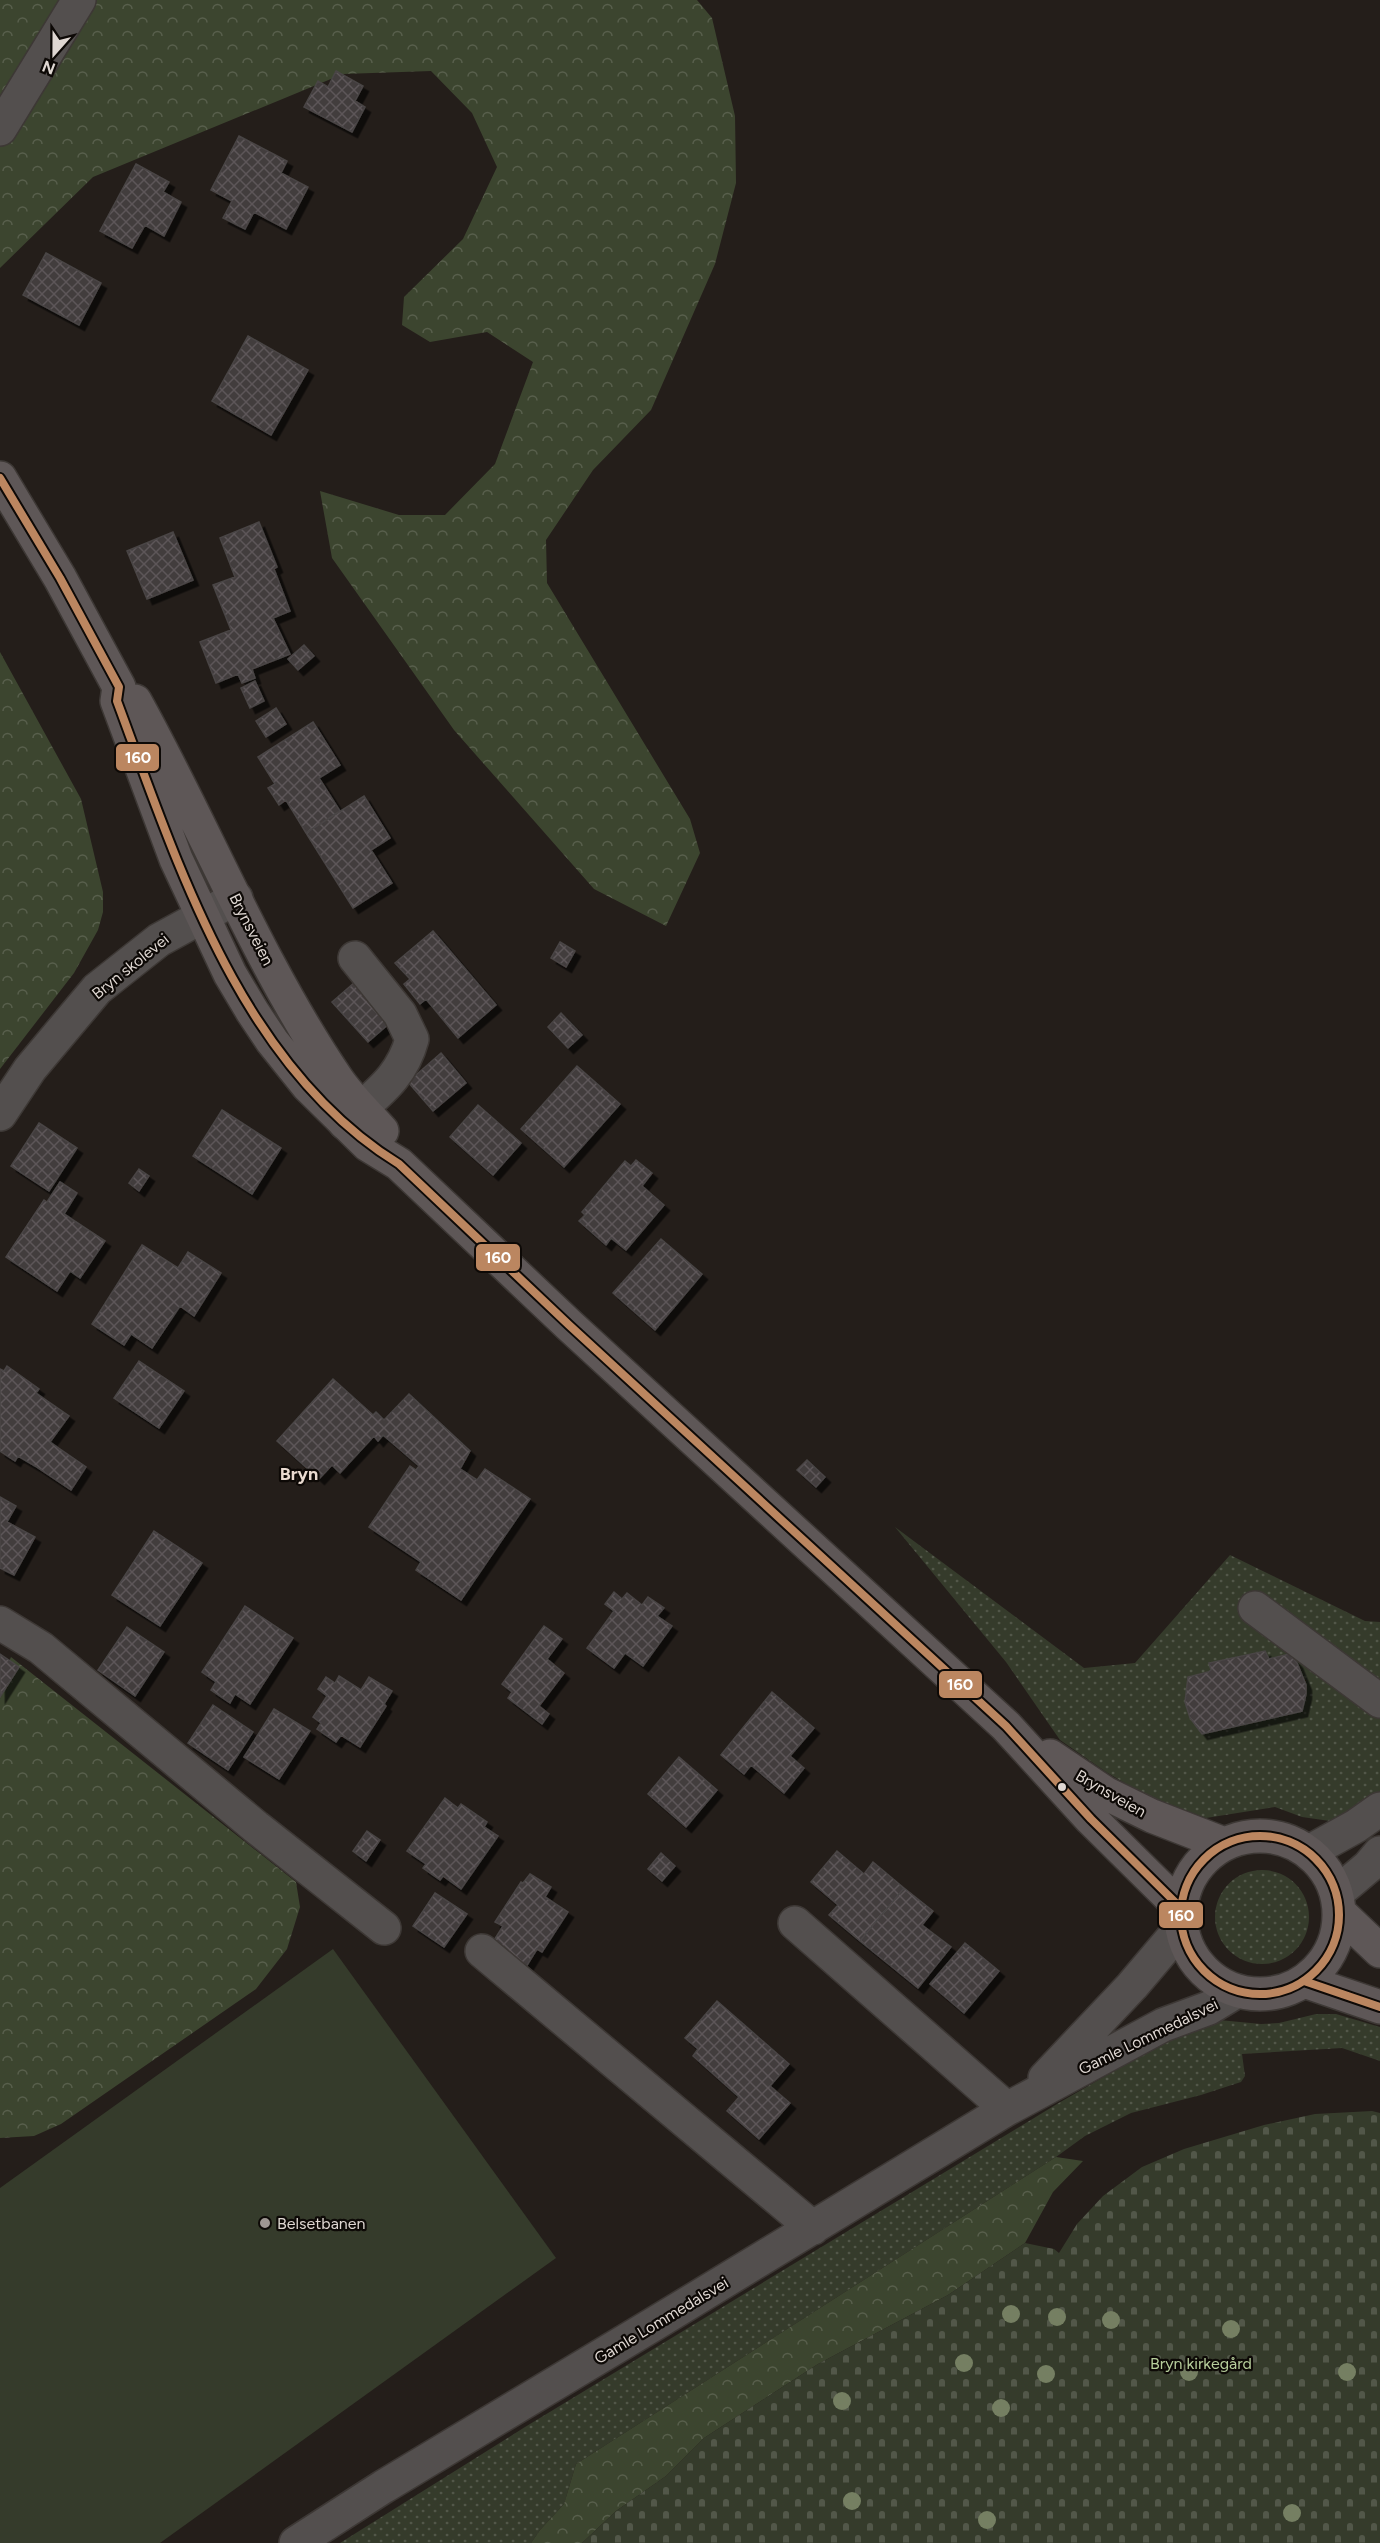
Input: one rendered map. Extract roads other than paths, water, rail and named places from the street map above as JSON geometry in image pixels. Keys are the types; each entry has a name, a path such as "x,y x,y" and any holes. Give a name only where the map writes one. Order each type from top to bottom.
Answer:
{"main road":[{"name":"Brynsveien","path":"0,478 60,578 119,687 117,701 176,859 230,974 272,1041 308,1086 353,1115"},
{"name":"Brynsveien","path":"119,687 129,690 165,755 236,898 296,1011 338,1080 368,1145 399,1164 577,1333 1006,1726 1182,1918"},
{"name":"Brynsveien","path":"1006,1726 1106,1792 1152,1816 1224,1844"},
{"path":"1253,1835 1273,1836 1292,1842 1309,1852 1326,1870 1338,1903 1338,1933 1328,1957 1304,1982 1276,1993 1256,1995 1237,1991 1213,1978 1200,1966 1188,1948 1182,1918 1185,1888 1192,1874 1208,1855 1224,1844 1253,1835"},
{"path":"1338,1903 1380,1951"},
{"path":"1304,1982 1380,2007"}],"street":[{"path":"0,129 79,0"},
{"name":"Bryn skolevei","path":"0,1114 30,1069 97,989 159,940 236,898"},
{"path":"353,1115 395,1077 406,1059 412,1039 400,1014 355,958"},
{"path":"1255,1608 1380,1701"},
{"path":"0,1623 41,1648 256,1827 384,1928"},
{"path":"1309,1852 1356,1826 1380,1809"},
{"path":"1338,1903 1380,1853"},
{"name":"Gamle Lommedalsvei","path":"1017,2103 1132,1986 1182,1918"},
{"path":"795,1923 1017,2103"},
{"path":"482,1951 813,2228"},
{"name":"Gamle Lommedalsvei","path":"296,2543 383,2487 1017,2103 1163,2025 1209,2008 1237,1991"}],"place":[{"name":"Belsetbanen","path":"265,2223"}],"district":[{"name":"Bryn","path":"299,1474"}],"park label":[{"name":"Bryn kirkegård","path":"1201,2363"}]}
